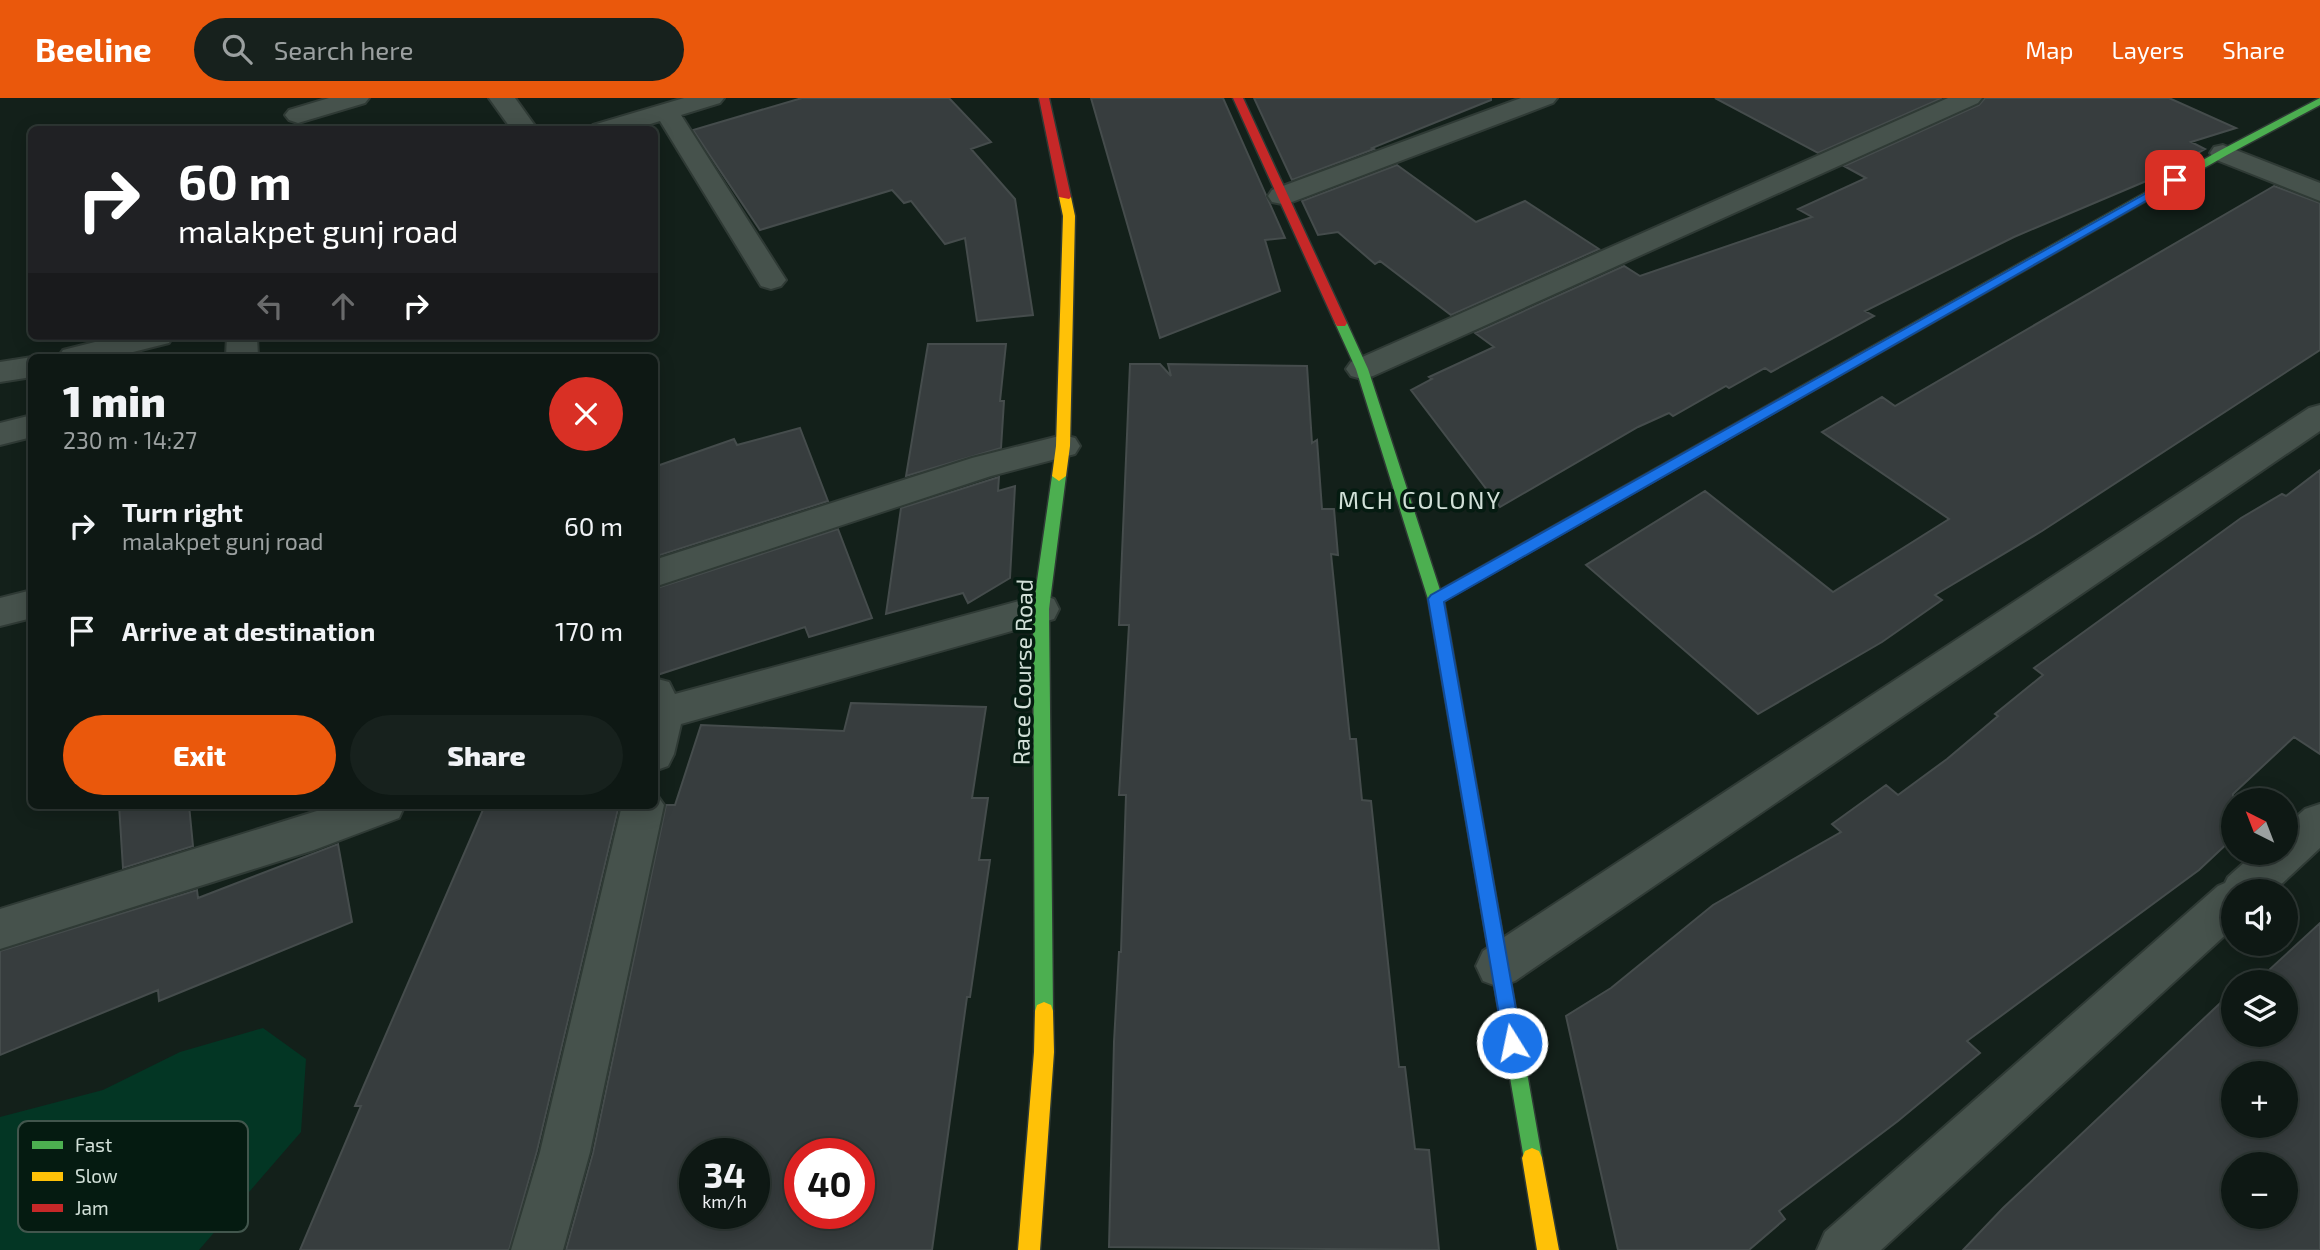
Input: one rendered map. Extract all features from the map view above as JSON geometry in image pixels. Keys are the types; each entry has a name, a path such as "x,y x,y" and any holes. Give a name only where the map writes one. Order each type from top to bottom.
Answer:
{"street":[{"path":"296,114 356,98"},
{"path":"502,98 521,126"},
{"path":"615,126 711,98"},
{"name":"Race Course Road","path":"1029,1250 1044,1052 1041,609 1063,446 1069,216 1044,98"},
{"path":"1238,98 1362,369 1436,599 1548,1250"},
{"path":"1282,196 1544,98"},
{"path":"1362,369 1969,98"},
{"path":"1436,599 2223,153 2320,101"},
{"path":"666,111 771,280"},
{"path":"2223,153 2320,192"},
{"path":"86,354 142,340"},
{"path":"0,372 28,368"},
{"path":"1499,966 2320,416"},
{"path":"0,434 28,427"},
{"path":"658,573 984,466 1063,446"},
{"path":"0,612 28,605"},
{"path":"658,706 1041,609"},
{"path":"0,929 313,819 364,809"},
{"path":"537,1250 565,1152 642,809"},
{"path":"2256,879 2320,822"},
{"path":"1843,1250 2221,911"}],"green space":[{"path":"263,1028 306,1059 301,1132 248,1193 248,1121 18,1121 18,1232 215,1232 199,1250 0,1250 0,1117 103,1090 180,1052"}],"building":[{"path":"802,98 949,98 991,142 971,149 1015,199 1033,315 977,321 965,238 945,244 911,201 904,203 892,190 760,230 693,130"},
{"path":"1091,98 1223,98 1285,238 1265,240 1280,291 1160,338"},
{"path":"1254,98 1491,98 1491,100 1292,180"},
{"path":"1715,98 1942,98 1818,153"},
{"path":"1985,98 2169,98 2236,128 2191,142 2205,149 2151,179 2014,237 1865,311 1874,316 1771,372 1765,368 1673,416 1669,413 1638,427 1500,507 1411,390 1432,379 1429,377 1494,347 1475,333 1624,266 1640,276 1812,217 1798,209 1866,178 1844,166 1979,105"},
{"path":"1397,165 1476,222 1525,201 1599,249 1451,315 1380,261 1375,264 1338,232 1318,235 1302,201"},
{"path":"2274,186 2320,203 2320,350 2042,531 1935,595 1942,600 1882,642 1758,714 1586,565 1705,491 1833,592 1949,519 1822,432 1882,397 1895,406"},
{"path":"928,344 1006,344 1000,401 1004,401 1001,448 906,476"},
{"path":"1130,364 1160,364 1171,376 1168,364 1307,366 1312,443 1317,440 1322,509 1334,509 1338,555 1331,554 1350,739 1356,739 1362,800 1371,801 1399,1067 1405,1067 1415,1149 1429,1150 1439,1250 1109,1247 1114,1042 1121,952 1126,795 1119,795 1129,625 1119,625"},
{"path":"800,428 828,501 658,556 658,466 734,439 737,445"},
{"path":"2320,470 2320,754 2294,737 2239,788 2221,788 2221,849 2199,870 1967,1041 1980,1053 1898,1121 1779,1211 1785,1219 1749,1250 1618,1250 1566,1016 1611,988 1713,905 1841,832 1832,824 1886,785 1898,795 1947,759 1998,716 1995,714 2043,675 2034,668 2241,518 2282,494 2286,496"},
{"path":"999,477 998,491 1015,486 1010,578 968,603 963,593 886,614 901,508"},
{"path":"838,529 872,618 809,637 805,627 658,675 658,588"},
{"path":"851,703 986,707 972,798 988,798 979,860 990,860 970,997 967,997 932,1250 566,1250 593,1153 666,805 675,805 701,725 844,731"},
{"path":"119,809 189,809 193,846 123,868"},
{"path":"483,809 618,809 537,1151 509,1250 300,1250 361,1106 355,1106"},
{"path":"338,844 352,922 159,1001 158,990 0,1055 0,951 197,890 198,898"},
{"path":"2320,923 2320,1250 1963,1250 2003,1208 2221,1002 2221,1047 2298,1047 2298,970 2269,970 2284,956 2298,956 2298,943"}],"traffic: fast":[{"path":"1436,599 2223,153 2320,101"},
{"path":"1341,323 1362,369 1436,599 1532,1158"},
{"path":"1044,1011 1041,609 1059,476"}],"traffic: slow":[{"path":"1059,476 1063,446 1069,216 1065,197"},
{"path":"1029,1250 1044,1052 1044,1011"},
{"path":"1532,1158 1548,1250"}],"traffic: jam":[{"path":"1044,98 1065,197"},
{"path":"1238,98 1341,323"}],"district":[{"name":"MCH COLONY","path":"1420,499"}],"route":[{"path":"1512,1043 1436,599 2175,180"}]}
